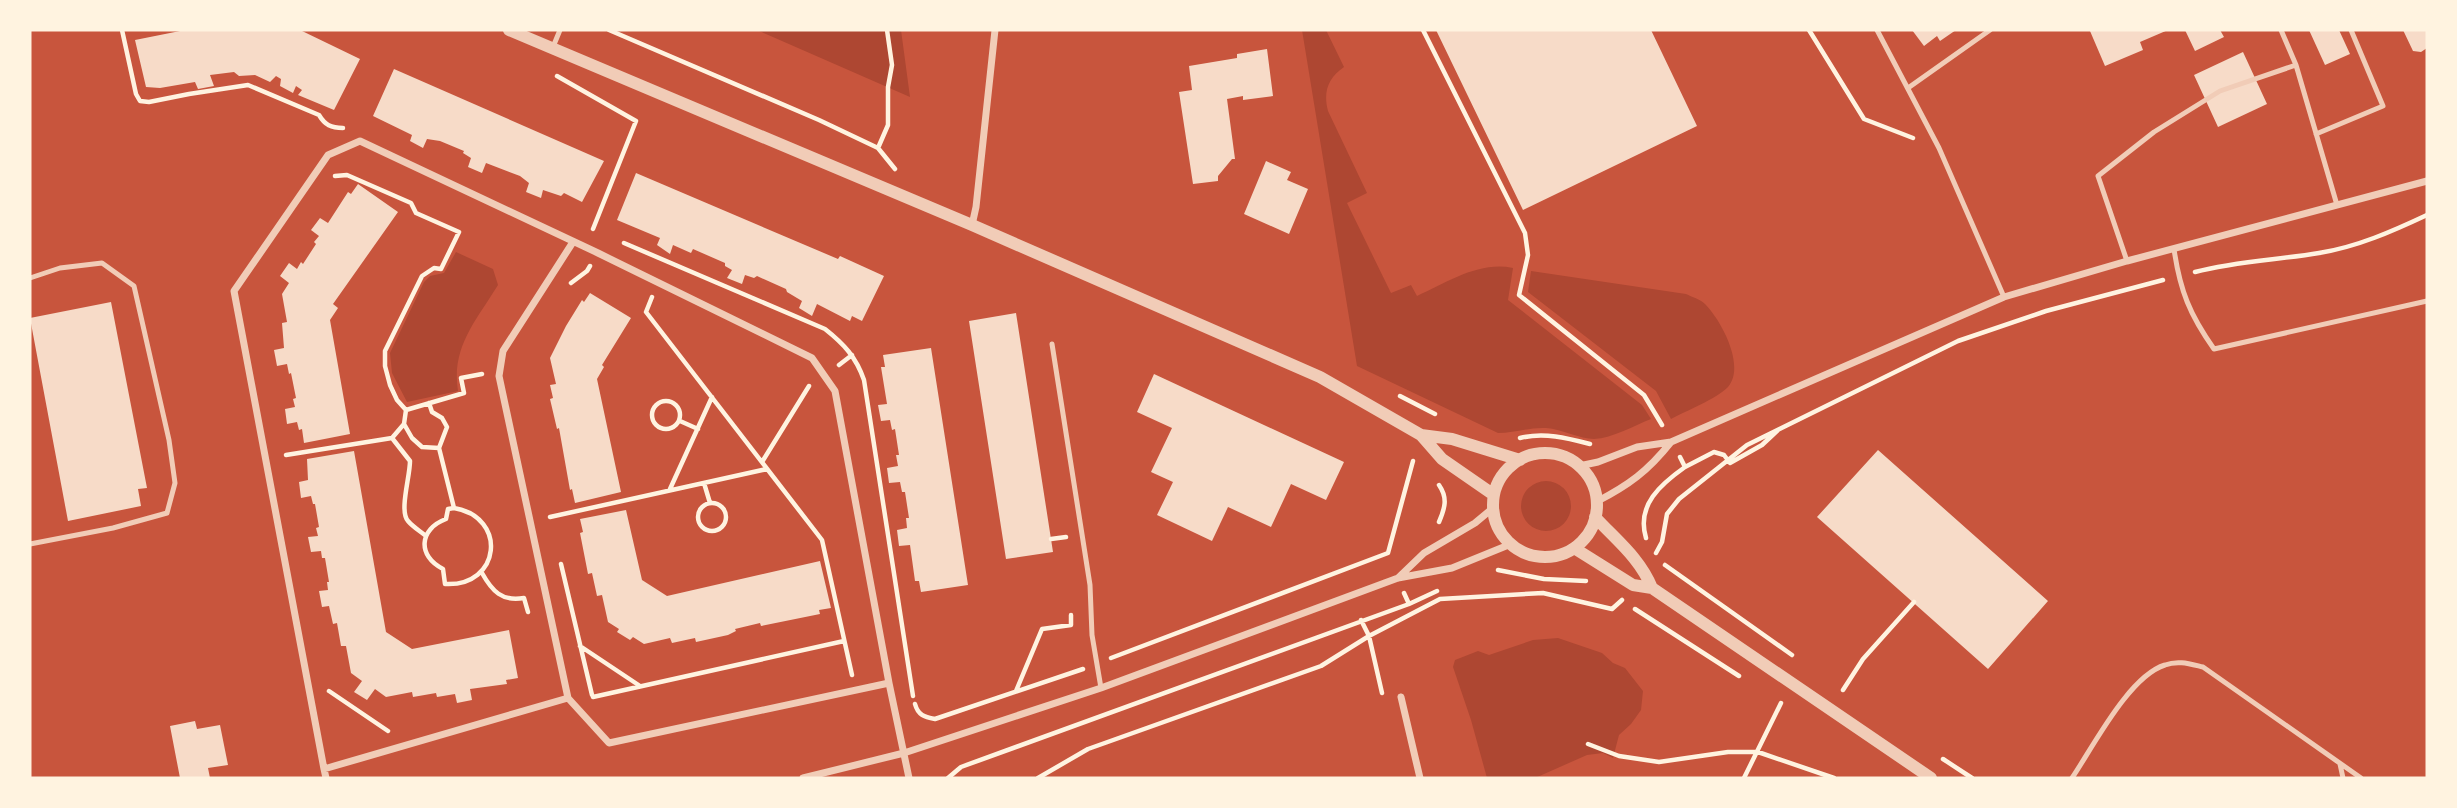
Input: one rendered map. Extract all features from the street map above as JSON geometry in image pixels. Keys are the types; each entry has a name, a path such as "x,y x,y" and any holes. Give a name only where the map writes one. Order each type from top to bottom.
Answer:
{"street":[{"path":"509,30 972,225 1320,377 1421,435 1441,460 1493,502 1500,532 1511,544 1527,554 1556,556 1574,548 1585,538 1595,517 1597,502 1591,483 1579,466 1561,456 1540,453 1520,460 1503,474 1493,502 1475,523 1424,553 1398,578"},
{"path":"972,225 995,30"},
{"path":"326,778 234,291 328,155 360,141 812,358 835,391 909,778"},
{"path":"1579,466 1598,462 1636,447 1671,442 2004,297 2127,261 2427,181"},
{"path":"573,242 503,351 499,376 568,698 609,743 889,682"},
{"path":"1421,435 1452,439 1520,460"},
{"path":"1597,502 1652,467 1671,442"},
{"path":"1595,517 1645,569 1652,587"},
{"path":"803,778 904,752 1101,688 1398,578 1452,568 1511,544"},
{"path":"1574,548 1633,585 1652,587 1931,778"},
{"path":"1401,697 1420,778"},
{"path":"324,769 568,698"}],"lane":[{"path":"553,47 560,30"},
{"path":"1878,30 1939,148 2004,297"},
{"path":"1908,88 1990,30"},
{"path":"2281,30 2296,65 2337,205"},
{"path":"2316,134 2383,106 2351,30"},
{"path":"2127,261 2098,176 2154,132 2220,91 2296,65"},
{"path":"2174,249 2178,276 2194,320 2214,349 2427,301"},
{"path":"30,278 60,268 102,263 134,286 169,440 175,483 167,513 113,528 30,544"},
{"path":"1052,344 1090,585 1092,635 1101,688"},
{"path":"2072,778 2132,688 2151,671 2165,664 2182,662 2203,667 2361,778"},
{"path":"2340,764 2343,778"}],"path":[{"path":"122,30 139,101 149,102 248,85 319,115 324,123 333,128 354,126"},
{"path":"878,148 888,125 888,88 892,65 887,30"},
{"path":"1809,30 1864,118 1939,148"},
{"path":"605,234 593,229 636,121 627,117"},
{"path":"328,186 336,175 347,175 411,203 416,213 459,232 441,269 434,268 422,276 385,351 385,366 390,385 397,400 406,410"},
{"path":"1685,467 1714,452 1727,458 1730,463 1762,445 1784,425 1958,341 2046,311 2228,263 2322,253 2386,235 2427,215"},
{"path":"617,239 825,329 852,355 864,380 917,711 924,717 935,719 1016,692 1388,553 1413,461"},
{"path":"564,287 587,271 598,253"},
{"path":"665,260 646,312 822,540 855,690"},
{"path":"762,462 807,388 852,355"},
{"path":"406,410 464,393 461,378 500,370"},
{"path":"670,490 712,397"},
{"path":"671,402 678,406 680,421 676,427 661,429 655,425 652,418 653,410 657,404 671,402"},
{"path":"429,403 432,412 442,418 447,427 439,448 454,508"},
{"path":"283,442 286,455 392,438 404,424 406,410"},
{"path":"1436,414 1446,417"},
{"path":"680,421 698,429"},
{"path":"1649,426 1660,421"},
{"path":"404,424 412,438 422,447 439,448"},
{"path":"1510,440 1533,435 1551,435 1596,446"},
{"path":"392,438 410,461 408,487 403,505 405,515 408,521 426,536"},
{"path":"1645,569 1662,542 1667,514 1679,499 1727,458"},
{"path":"550,517 767,469"},
{"path":"704,483 710,503"},
{"path":"710,503 717,503 727,515 722,528 715,532 701,527 698,520 703,506 710,503"},
{"path":"547,504 553,530"},
{"path":"454,508 474,514 483,523 489,535 491,549 482,573 471,581 458,585 445,584 443,569 428,557 425,548 426,536 437,523 446,519 448,509 454,508"},
{"path":"1051,539 1069,536 1071,549"},
{"path":"559,555 603,737"},
{"path":"1611,594 1635,609 1667,567"},
{"path":"1489,569 1545,579 1582,580 1591,584"},
{"path":"482,573 490,588 504,598 524,598 532,622"},
{"path":"1038,778 1088,749 1321,666 1369,636 1440,599 1543,593 1612,609 1633,585"},
{"path":"948,778 961,767 1409,604 1443,588"},
{"path":"1843,690 1863,659 1914,602"},
{"path":"1016,692 1042,629 1071,625 1071,613"},
{"path":"593,697 844,640"},
{"path":"580,646 640,687"},
{"path":"329,701 327,690 389,732"},
{"path":"1744,778 1781,703"},
{"path":"375,735 401,728"},
{"path":"1588,744 1619,756 1659,762 1728,752 1758,752 1834,778"}],"shaded area":[{"path":"757,30 901,30 910,97"},
{"path":"1302,30 1326,30 1344,67 1328,86 1328,111 1367,193 1347,203 1391,293 1411,285 1417,296 1476,270 1488,267 1513,268 1508,300 1642,405 1651,419 1616,434 1594,439 1546,428 1498,433 1357,366"},
{"path":"456,252 493,269 498,285 467,335 462,348 458,361 458,391 407,402 392,373 390,353 424,282 430,276 444,273"},
{"path":"1531,271 1686,294 1701,301 1718,321 1733,356 1733,378 1728,387 1671,419 1656,391 1528,292"},
{"path":"1546,481 1564,488 1571,506 1564,524 1546,531 1528,524 1521,506 1528,488"},
{"path":"1558,638 1602,653 1613,663 1625,668 1643,691 1641,710 1619,735 1613,758 1603,753 1587,755 1535,778 1487,778 1453,667 1455,660 1478,651 1489,655 1533,640"}],"building":[{"path":"185,30 300,30 360,59 334,110 298,95 302,90 296,86 293,93 280,86 281,79 276,76 270,82 255,75 239,76 234,72 210,75 214,86 198,89 195,82 160,88 146,87 135,40"},
{"path":"1436,30 1651,30 1697,126 1523,210"},
{"path":"1912,30 1956,30 1940,41 1937,36 1924,46"},
{"path":"2168,30 2140,42 2143,50 2105,66 2090,31"},
{"path":"2185,30 2220,30 2224,37 2195,51"},
{"path":"2309,30 2339,30 2350,54 2325,65"},
{"path":"2403,30 2427,30 2427,48 2421,52 2413,51"},
{"path":"1267,49 1273,96 1227,99 1235,159 1232,159 1218,176 1218,181 1193,184 1179,92 1192,90 1189,66 1237,58 1237,54"},
{"path":"2243,52 2267,104 2218,127 2194,75"},
{"path":"394,69 604,161 582,202 564,193 561,196 543,190 541,198 526,192 529,183 520,176 486,163 482,173 468,167 471,158 463,153 464,151 440,141 427,139 423,148 410,141 412,135 373,116"},
{"path":"1266,161 1291,172 1287,180 1308,189 1289,234 1244,214"},
{"path":"636,173 884,276 862,321 852,316 850,321 817,304 812,316 799,308 802,301 786,289 757,276 754,278 745,275 742,284 727,278 732,270 725,266 725,263 693,249 691,253 673,245 670,254 657,245 660,238 617,220"},
{"path":"358,184 398,212 333,304 338,308 330,320 350,434 304,443 302,429 299,430 297,422 287,424 285,409 295,407 293,399 296,398 287,364 277,366 274,350 284,348 282,323 287,322 282,294 289,283 280,276 289,263 297,269 301,262 303,264 319,236 311,230 320,218 328,223 348,192 351,194"},
{"path":"590,293 631,318 602,365 604,367 597,379 621,492 575,503 550,399 553,398 550,385 556,384 550,358 582,300 584,302"},
{"path":"111,302 147,488 138,489 141,506 68,521 30,318"},
{"path":"1016,313 1053,552 1006,559 969,321"},
{"path":"931,348 968,585 921,592 919,581 915,581 910,545 899,546 897,530 907,528 906,518 909,518 905,492 902,492 900,482 889,483 887,468 898,466 895,429 892,430 890,420 881,421 878,405 887,404 881,367 885,367 883,355"},
{"path":"1154,374 1344,462 1326,500 1291,484 1271,527 1228,507 1212,541 1157,515 1173,482 1151,472 1172,428 1137,412"},
{"path":"1878,450 2048,601 1988,669 1817,517"},
{"path":"354,451 386,632 412,649 509,630 518,678 506,680 507,684 470,689 472,700 457,703 455,694 437,697 436,693 413,697 412,692 386,697 375,689 367,700 354,692 362,681 351,673 346,646 341,646 337,623 333,624 329,606 322,607 319,591 328,590 329,582 325,558 322,558 321,551 311,552 308,537 318,536 316,528 319,527 315,504 311,496 301,498 299,482 308,480 307,459"},
{"path":"626,510 642,580 667,596 820,561 831,608 819,610 820,614 761,626 760,623 735,629 736,631 728,635 696,642 695,638 672,643 670,638 644,644 633,637 630,640 608,622 602,595 597,596 592,573 588,574 580,533 583,532 580,519"},
{"path":"195,721 197,729 220,725 228,765 208,768 210,778 180,778 170,726"}]}
